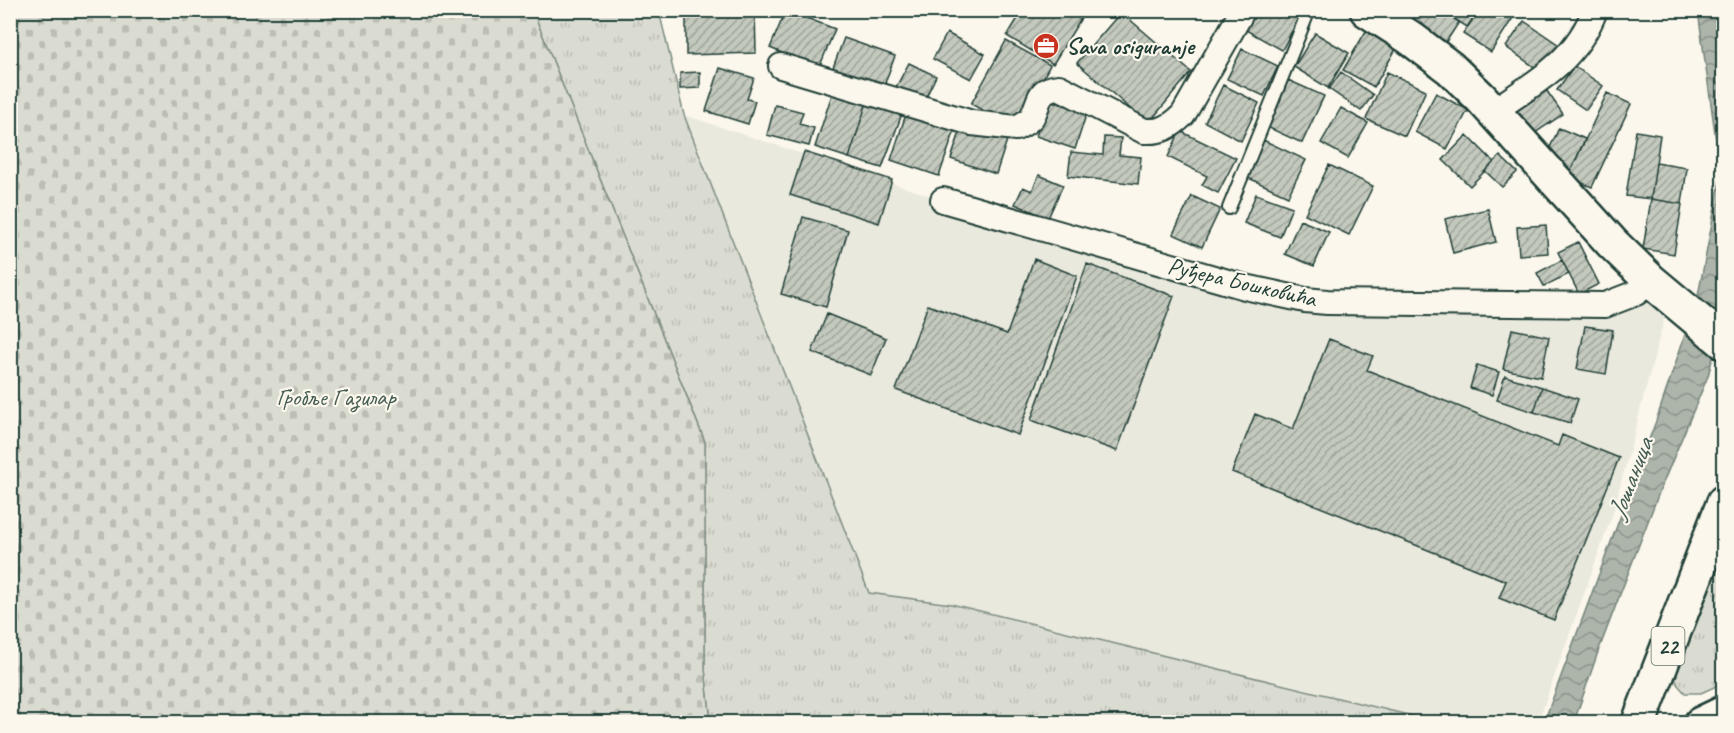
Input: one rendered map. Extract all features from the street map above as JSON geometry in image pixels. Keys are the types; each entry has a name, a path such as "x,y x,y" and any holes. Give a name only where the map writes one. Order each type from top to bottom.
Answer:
{"main road":[{"path":"1367,10 1443,62 1493,111 1588,218 1661,289 1724,342"},
{"name":"22","path":"1639,723 1724,502"}],"street":[{"path":"781,66 972,123 1016,128 1031,117 1039,96 1049,88 1059,87 1144,131 1156,131 1169,128 1183,115 1243,10"},
{"path":"1493,111 1529,87 1568,56 1581,40 1594,10"},
{"name":"Руђера Бошковића","path":"943,200 1245,287 1305,300 1605,304 1636,293 1661,289"}],"lane":[{"path":"1229,208 1309,10"}],"shaded area":[{"path":"684,115 943,200 1305,300 1670,297 1613,513 1538,722 1437,722 951,604 869,593"}],"green space":[{"name":"Гробље Газилар","path":"10,11 533,11 705,442 705,669 711,722 11,722"},
{"path":"533,11 659,11 684,115 869,593 951,604 1437,722 711,722 705,670 705,442"},
{"path":"1723,549 1723,683 1701,693 1685,693 1677,684 1674,673"}],"water":[{"path":"1698,11 1723,11 1723,317 1708,376 1660,490 1598,652 1574,722 1544,722 1656,421 1698,296 1721,176"}],"building":[{"path":"686,10 755,10 756,53 686,55"},
{"path":"786,10 835,29 819,68 770,48"},
{"path":"1023,10 1086,10 1053,64 1007,36"},
{"path":"1254,10 1302,12 1282,50 1244,29"},
{"path":"1412,10 1440,10 1459,22 1446,42 1408,18"},
{"path":"1441,10 1479,10 1467,27"},
{"path":"1479,10 1518,10 1491,52 1463,34"},
{"path":"1121,12 1191,72 1148,124 1077,63"},
{"path":"1524,21 1559,45 1540,71 1506,47"},
{"path":"1366,31 1396,49 1374,87 1343,70"},
{"path":"947,33 985,54 971,79 933,59"},
{"path":"1315,33 1349,53 1328,88 1294,67"},
{"path":"844,38 895,56 882,91 831,73"},
{"path":"1006,41 1050,65 1016,128 971,104"},
{"path":"1242,49 1278,66 1264,96 1227,79"},
{"path":"909,63 936,76 923,103 895,89"},
{"path":"1574,66 1603,86 1586,110 1557,90"},
{"path":"720,68 754,78 747,99 755,101 748,124 706,111"},
{"path":"700,72 700,88 680,89 680,73"},
{"path":"1341,72 1373,95 1361,111 1329,89"},
{"path":"1387,72 1426,90 1405,136 1366,119"},
{"path":"1288,80 1324,96 1302,143 1267,127"},
{"path":"1542,84 1563,114 1526,139 1506,110"},
{"path":"1223,85 1259,103 1241,141 1205,122"},
{"path":"833,91 867,102 849,158 815,147"},
{"path":"1436,93 1468,110 1447,149 1415,132"},
{"path":"1607,93 1631,104 1592,187 1568,177"},
{"path":"1048,100 1087,112 1075,149 1036,136"},
{"path":"867,102 902,114 882,168 849,158"},
{"path":"775,105 803,112 799,124 814,128 809,146 767,135"},
{"path":"908,108 957,124 939,176 891,160"},
{"path":"1341,108 1368,123 1348,158 1321,143"},
{"path":"962,126 1007,140 996,174 951,159"},
{"path":"1559,128 1585,139 1568,177 1542,165"},
{"path":"1180,131 1236,158 1218,193 1202,185 1207,176 1168,157"},
{"path":"1636,131 1660,135 1651,199 1626,196"},
{"path":"1467,135 1494,162 1470,186 1443,160"},
{"path":"1104,137 1121,138 1119,155 1141,157 1138,184 1068,176 1071,152 1103,155"},
{"path":"1263,140 1306,160 1288,196 1246,177"},
{"path":"804,152 892,180 879,223 790,195"},
{"path":"1500,156 1517,172 1502,187 1485,171"},
{"path":"1656,163 1687,168 1682,204 1651,199"},
{"path":"1329,165 1373,186 1349,235 1305,214"},
{"path":"1039,175 1063,185 1048,218 1015,204 1023,187 1032,191"},
{"path":"1256,194 1292,207 1280,237 1244,223"},
{"path":"1192,196 1220,209 1202,247 1173,234"},
{"path":"1651,199 1682,204 1674,254 1643,249"},
{"path":"1488,209 1496,242 1453,253 1445,219"},
{"path":"803,217 848,230 826,307 781,294"},
{"path":"1300,220 1329,232 1314,266 1285,254"},
{"path":"1546,225 1548,253 1519,255 1517,227"},
{"path":"1578,242 1599,284 1579,294 1558,252"},
{"path":"1034,259 1077,276 1018,435 896,390 928,305 1007,334"},
{"path":"1562,260 1569,274 1544,286 1537,273"},
{"path":"1087,264 1174,296 1117,451 1031,420"},
{"path":"827,314 886,338 871,375 812,352"},
{"path":"1585,326 1613,330 1606,374 1577,369"},
{"path":"1512,329 1549,337 1541,377 1503,369"},
{"path":"1329,339 1373,356 1367,370 1558,446 1562,435 1619,458 1554,620 1499,598 1506,581 1232,472 1255,414 1293,429"},
{"path":"1477,365 1499,372 1492,395 1470,388"},
{"path":"1505,376 1542,387 1534,412 1497,400"},
{"path":"1542,387 1578,399 1570,423 1534,412"}],"place":[{"name":"Sava osiguranje","path":"1046,46"}],"water label":[{"name":"Јошаница","path":"1630,478"}]}
